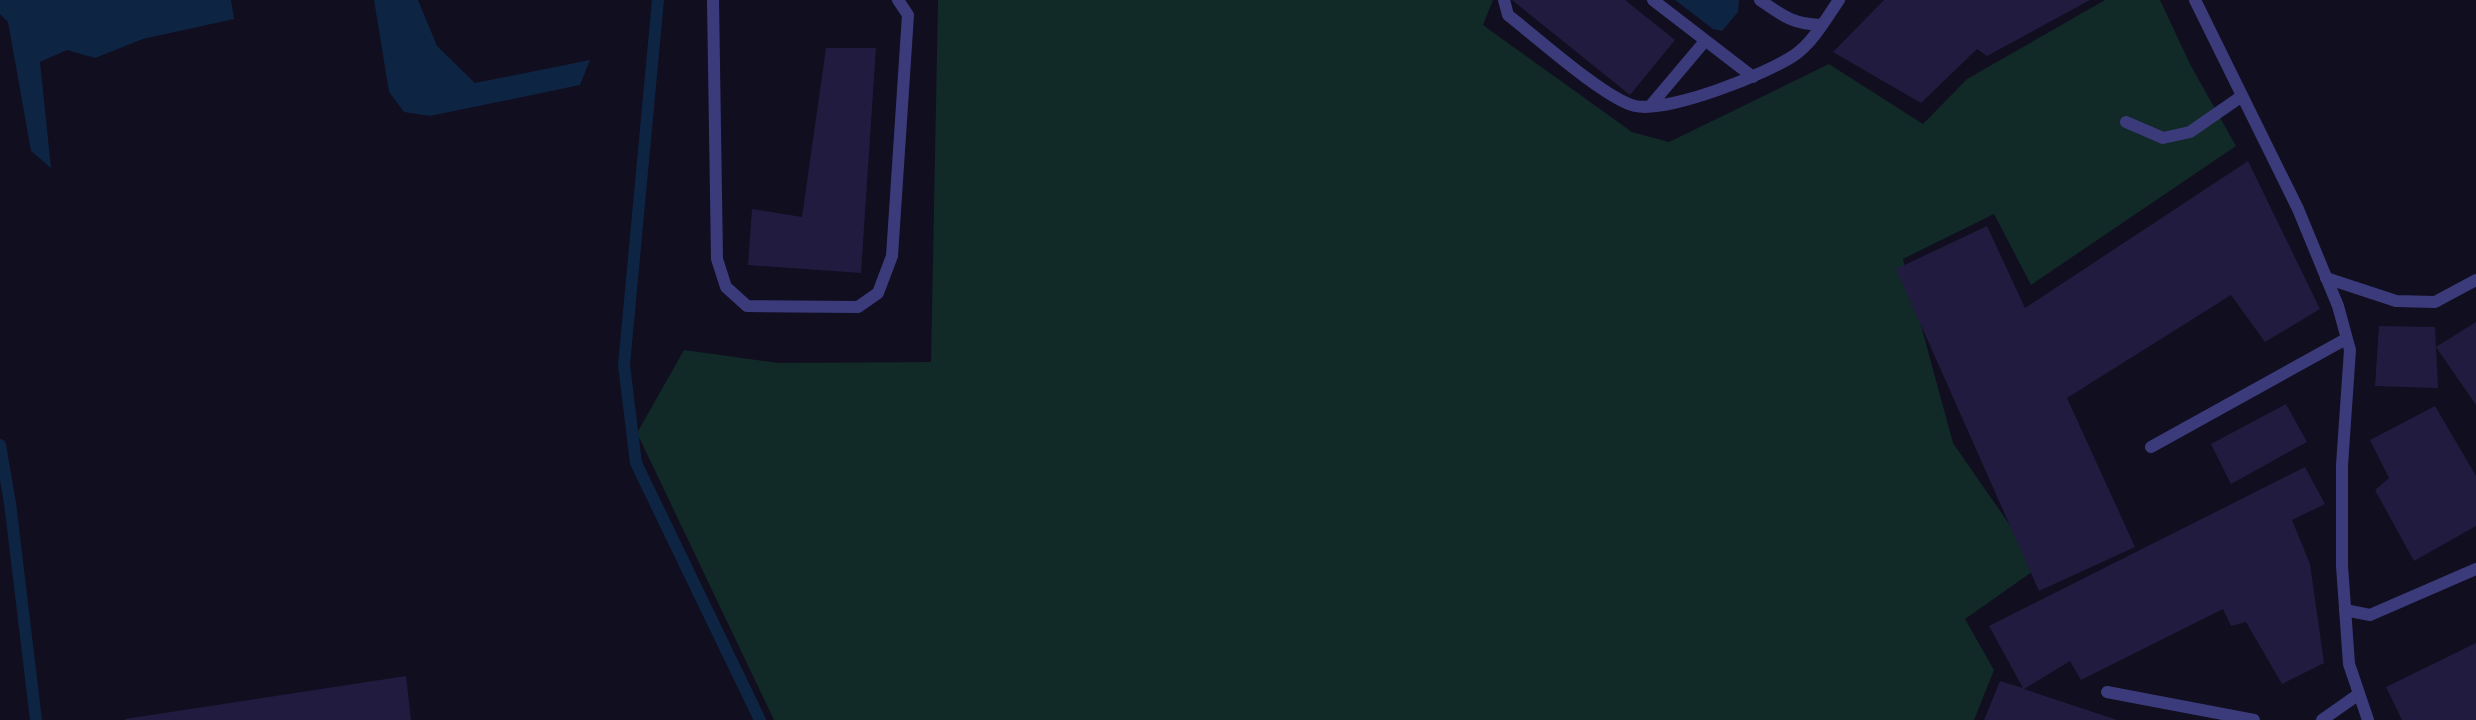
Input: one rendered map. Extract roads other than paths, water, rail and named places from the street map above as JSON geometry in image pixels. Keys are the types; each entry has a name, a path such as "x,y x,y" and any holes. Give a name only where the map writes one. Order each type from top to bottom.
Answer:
{"street":[{"path":"713,0 717,259 726,287 747,306 840,307 858,307 878,293 892,256 908,15 898,0"},
{"path":"1504,0 1508,15 1606,92 1635,106 1670,104 1753,77 1797,53 1839,0"},
{"path":"1653,0 1753,77"},
{"path":"1760,0 1788,20 1801,24 1820,25"},
{"path":"2195,0 2298,209 2338,306 2350,350 2342,465 2342,566 2348,664 2368,720"},
{"path":"1651,105 1706,41"},
{"path":"2126,122 2163,138 2190,132 2242,96"},
{"path":"2326,278 2396,301 2435,302 2476,280"},
{"path":"2151,447 2346,339"},
{"path":"2345,610 2370,614 2476,569"},
{"path":"2107,692 2254,720"},
{"path":"2322,720 2359,694"}],"water":[{"path":"0,0 231,0 234,19 143,39 95,58 67,50 40,62 51,168 31,151 8,22 0,14"},
{"path":"374,0 418,0 437,46 475,83 590,60 580,85 430,116 404,112 389,92"},
{"path":"1675,0 1739,0 1738,12 1722,31 1713,29"}],"waterway":[{"path":"658,0 624,365 636,463 760,720"},
{"path":"0,445 10,503 36,720"}]}
